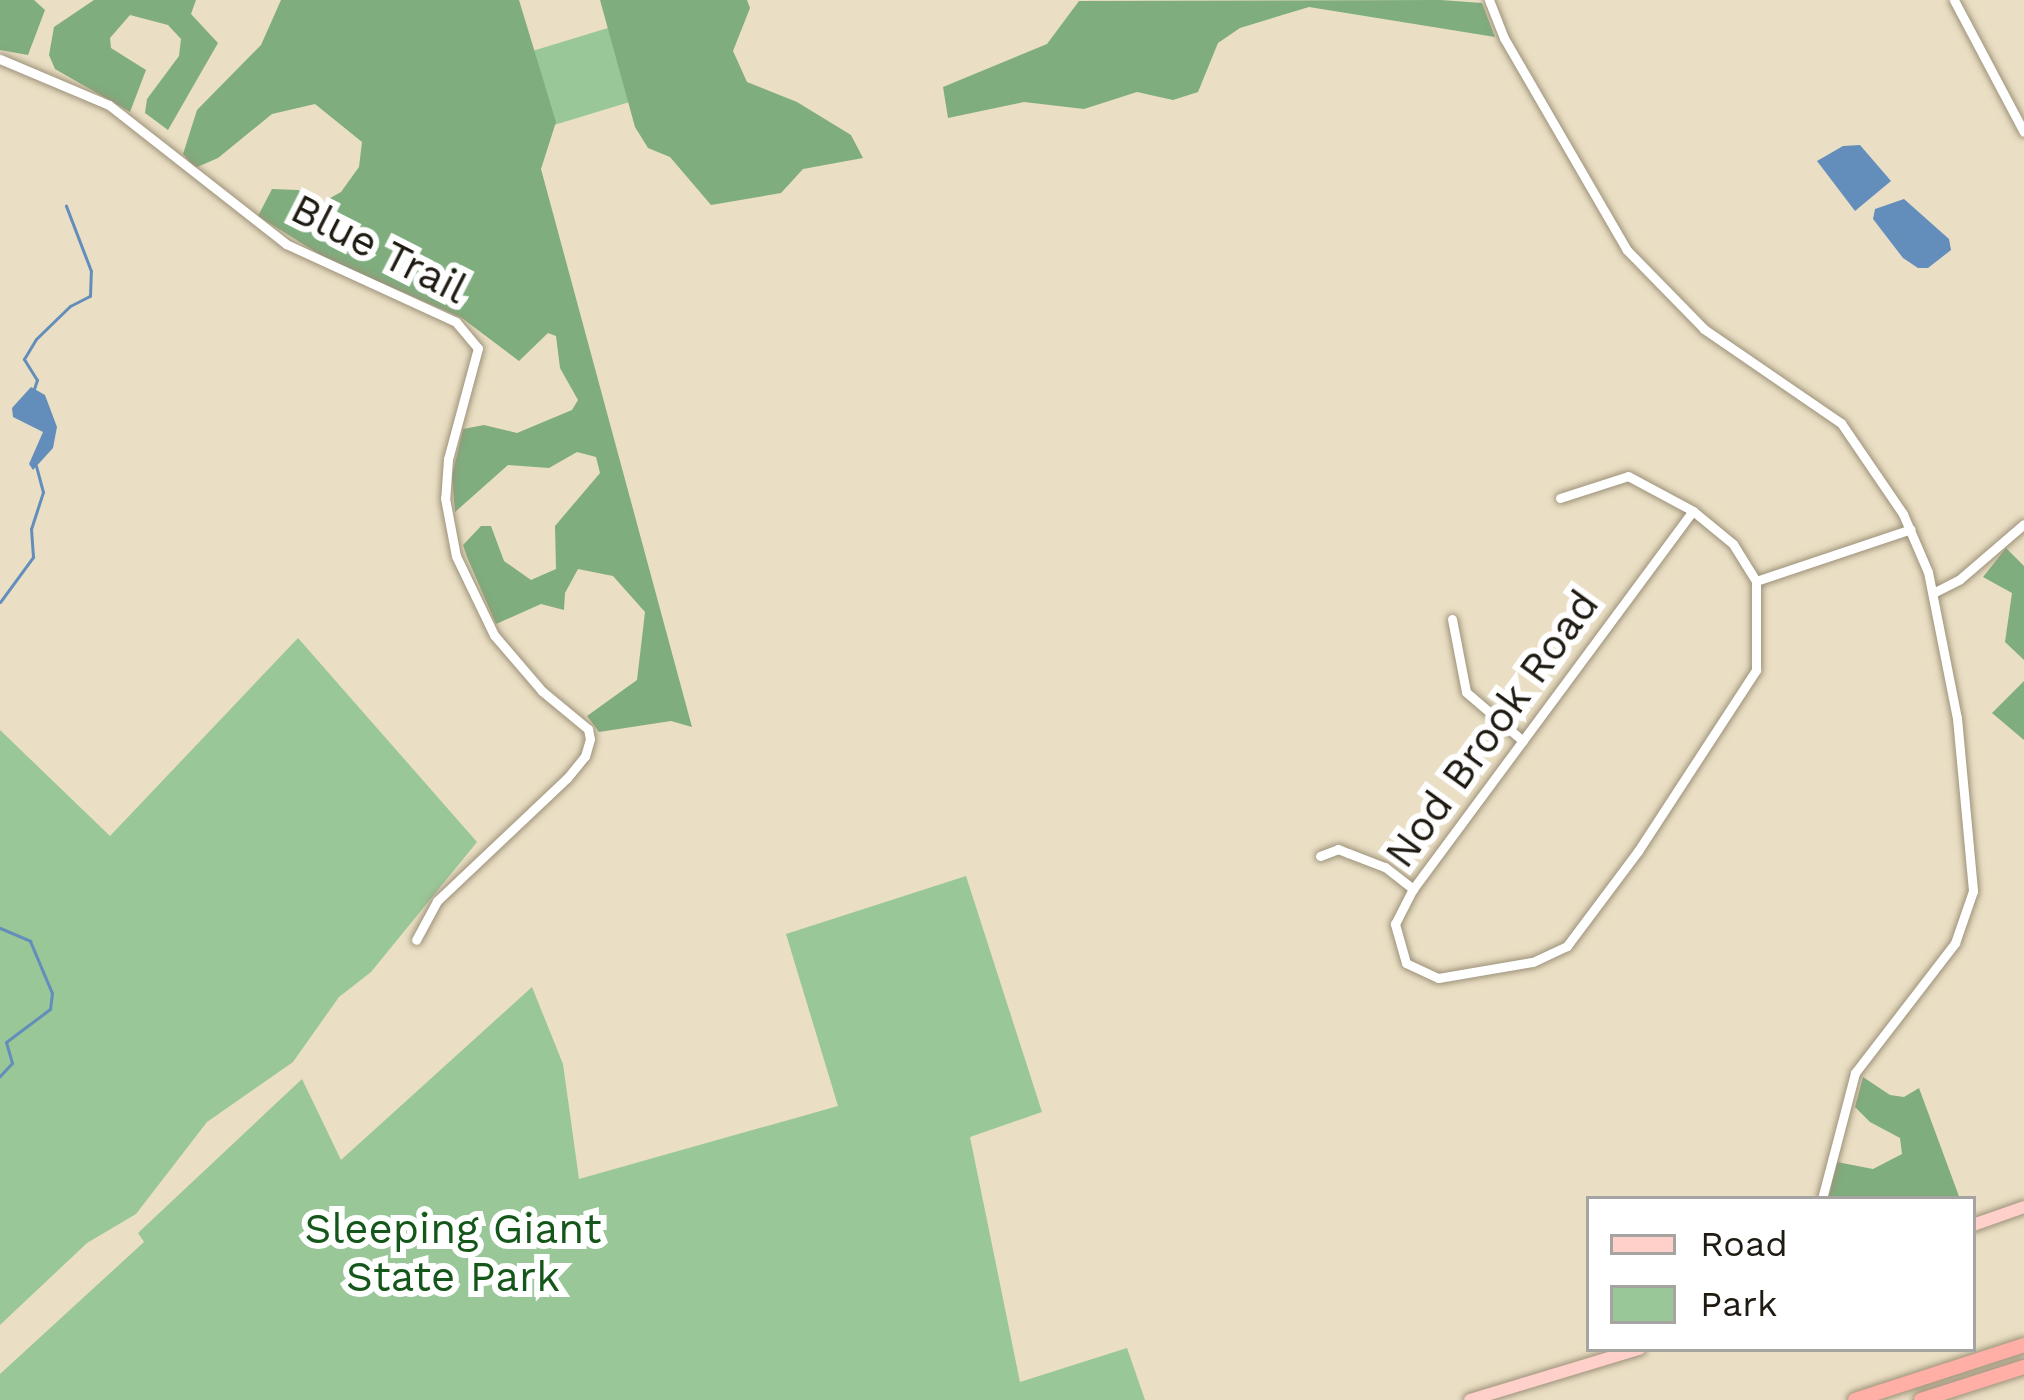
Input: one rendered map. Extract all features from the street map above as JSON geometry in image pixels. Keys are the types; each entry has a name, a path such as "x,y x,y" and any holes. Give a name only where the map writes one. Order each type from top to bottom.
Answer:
{"highway":[{"path":"1855,1400 2024,1345"},
{"path":"1921,1400 2024,1366"}],"main road":[{"path":"1976,1224 2024,1207"},
{"path":"1471,1400 1629,1352"}],"street":[{"path":"1489,0 1504,38 1599,208 1640,266 1704,329 1834,415 1869,458 1911,529 1933,592 1966,782 1974,872 1970,905 1954,943 1855,1072 1823,1196"},
{"path":"1954,0 2024,132"},
{"name":"Blue Trail","path":"0,58 109,105 302,255 442,315 470,333 479,356 453,431 446,478 460,569 507,653 587,729 589,748 578,766 437,901 416,940"},
{"path":"1560,498 1628,476 1693,511 1733,544 1756,581 1911,529"},
{"name":"Nod Brook Road","path":"1693,511 1413,890 1395,924 1406,964 1438,978 1532,962 1567,946 1638,851 1756,670 1756,581"},
{"path":"1933,592 1960,579 2024,524"},
{"path":"1452,619 1466,692 1523,742"},
{"path":"1320,856 1338,849 1384,867 1413,890"}],"green space":[{"path":"0,0 34,0 45,10 28,55 0,50"},
{"path":"94,0 196,0 191,14 218,43 168,130 145,113 147,99 179,56 181,39 168,25 130,15 110,38 111,48 146,70 130,112 55,69 49,55 54,27"},
{"path":"281,0 519,0 556,122 541,169 692,727 671,721 599,732 587,716 637,680 645,612 613,576 578,569 565,593 564,610 541,604 496,624 467,557 463,545 481,526 491,526 504,561 531,580 556,569 555,526 600,473 596,457 577,452 549,468 508,465 455,512 452,476 463,429 484,425 517,433 572,410 578,400 560,368 556,336 548,333 519,361 462,318 327,259 258,216 272,189 298,190 323,202 341,192 359,167 362,142 315,104 272,114 218,158 195,168 183,154 197,110 261,45"},
{"path":"600,0 747,0 750,8 733,51 747,82 797,102 851,135 863,158 803,169 781,193 711,205 670,157 648,148 635,127"},
{"path":"1079,1 1482,3 1495,37 1309,7 1240,28 1218,43 1198,92 1173,100 1137,92 1084,109 1024,102 948,118 943,87 1047,44"},
{"path":"608,28 631,102 555,125 532,51"},
{"path":"2006,548 2024,566 2024,660 2005,642 2012,593 1983,577"},
{"name":"Sleeping Giant State Park","path":"298,638 477,842 371,972 339,997 293,1062 207,1122 136,1214 87,1243 0,1325 0,730 110,836"},
{"path":"2024,681 2024,740 1992,713"},
{"name":"Sleeping Giant State Park","path":"966,876 1042,1112 970,1137 1020,1382 1127,1348 1145,1400 0,1400 0,1374 144,1242 138,1233 302,1079 341,1160 532,987 563,1064 579,1179 838,1106 786,934"},
{"path":"1863,1077 1890,1095 1904,1097 1919,1088 1959,1196 1829,1196 1837,1162 1873,1169 1902,1154 1900,1138 1870,1122 1855,1107"}],"water":[{"path":"1860,145 1891,181 1855,211 1817,161 1843,146"},
{"path":"1904,199 1949,239 1951,250 1928,268 1918,268 1903,258 1873,219 1875,209"},
{"path":"31,387 45,395 57,427 53,448 33,470 29,464 43,432 13,417 12,408"}],"waterway":[{"path":"33,392 37,380 24,359 36,339 70,306 90,296 91,271 66,206"},
{"path":"0,602 33,557 31,529 43,492 36,466"},
{"path":"0,928 30,941 52,993 50,1009 6,1042 12,1063 0,1076"}]}
